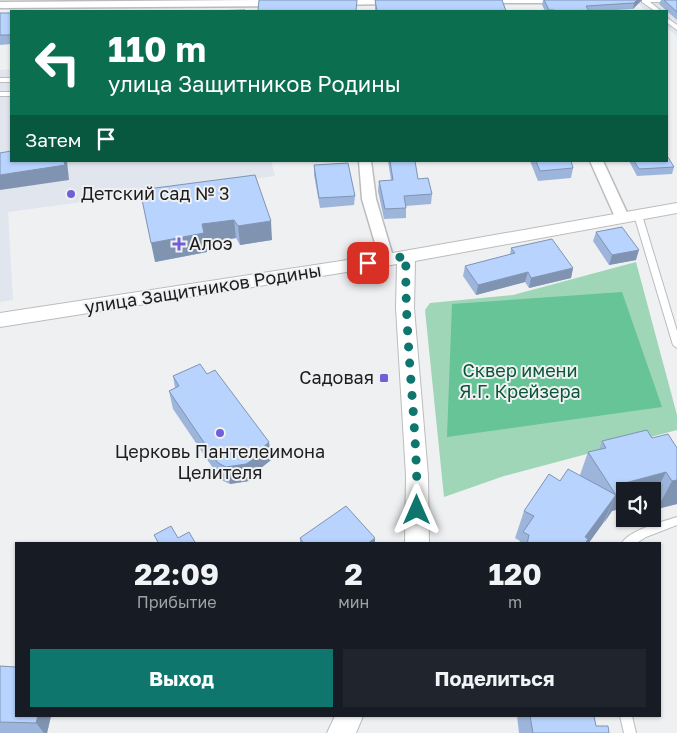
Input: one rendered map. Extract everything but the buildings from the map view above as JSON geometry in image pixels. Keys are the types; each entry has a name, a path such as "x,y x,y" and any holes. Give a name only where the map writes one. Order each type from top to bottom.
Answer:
{"street":[{"path":"323,2 438,0"},
{"path":"498,0 526,6 552,0"},
{"path":"0,5 294,3"},
{"path":"365,162 369,198 397,258 405,308 418,476 417,542"},
{"path":"597,162 630,216"},
{"name":"улица Защитников Родины","path":"0,320 397,258 677,208"},
{"path":"341,733 349,717"}],"lane":[{"path":"644,1 666,0"},
{"path":"644,1 657,10"},
{"path":"630,216 675,331 677,345"},
{"path":"629,542 642,534 677,521"},
{"path":"626,717 630,733"}],"shaded area":[{"path":"635,0 677,0 677,36 668,29 668,10 645,10"},
{"name":"Детский сад № 3","path":"10,69 10,162 271,162 275,176 8,212 13,300 0,302 0,70"}],"green space":[{"name":"Сквер имени Я.Г. Крейзера","path":"636,262 677,415 677,430 504,476 444,497 425,310 430,303 513,295"},
{"path":"622,292 662,407 447,437 452,304"}],"place":[{"name":"Детский сад № 3","path":"71,194"},
{"name":"Алоэ","path":"179,244"},
{"name":"Садовая","path":"384,378"},
{"name":"Церковь Пантелеимона Целителя","path":"220,433"}],"route":[{"path":"368,263 406,256 405,308 418,476 417,510"}]}
